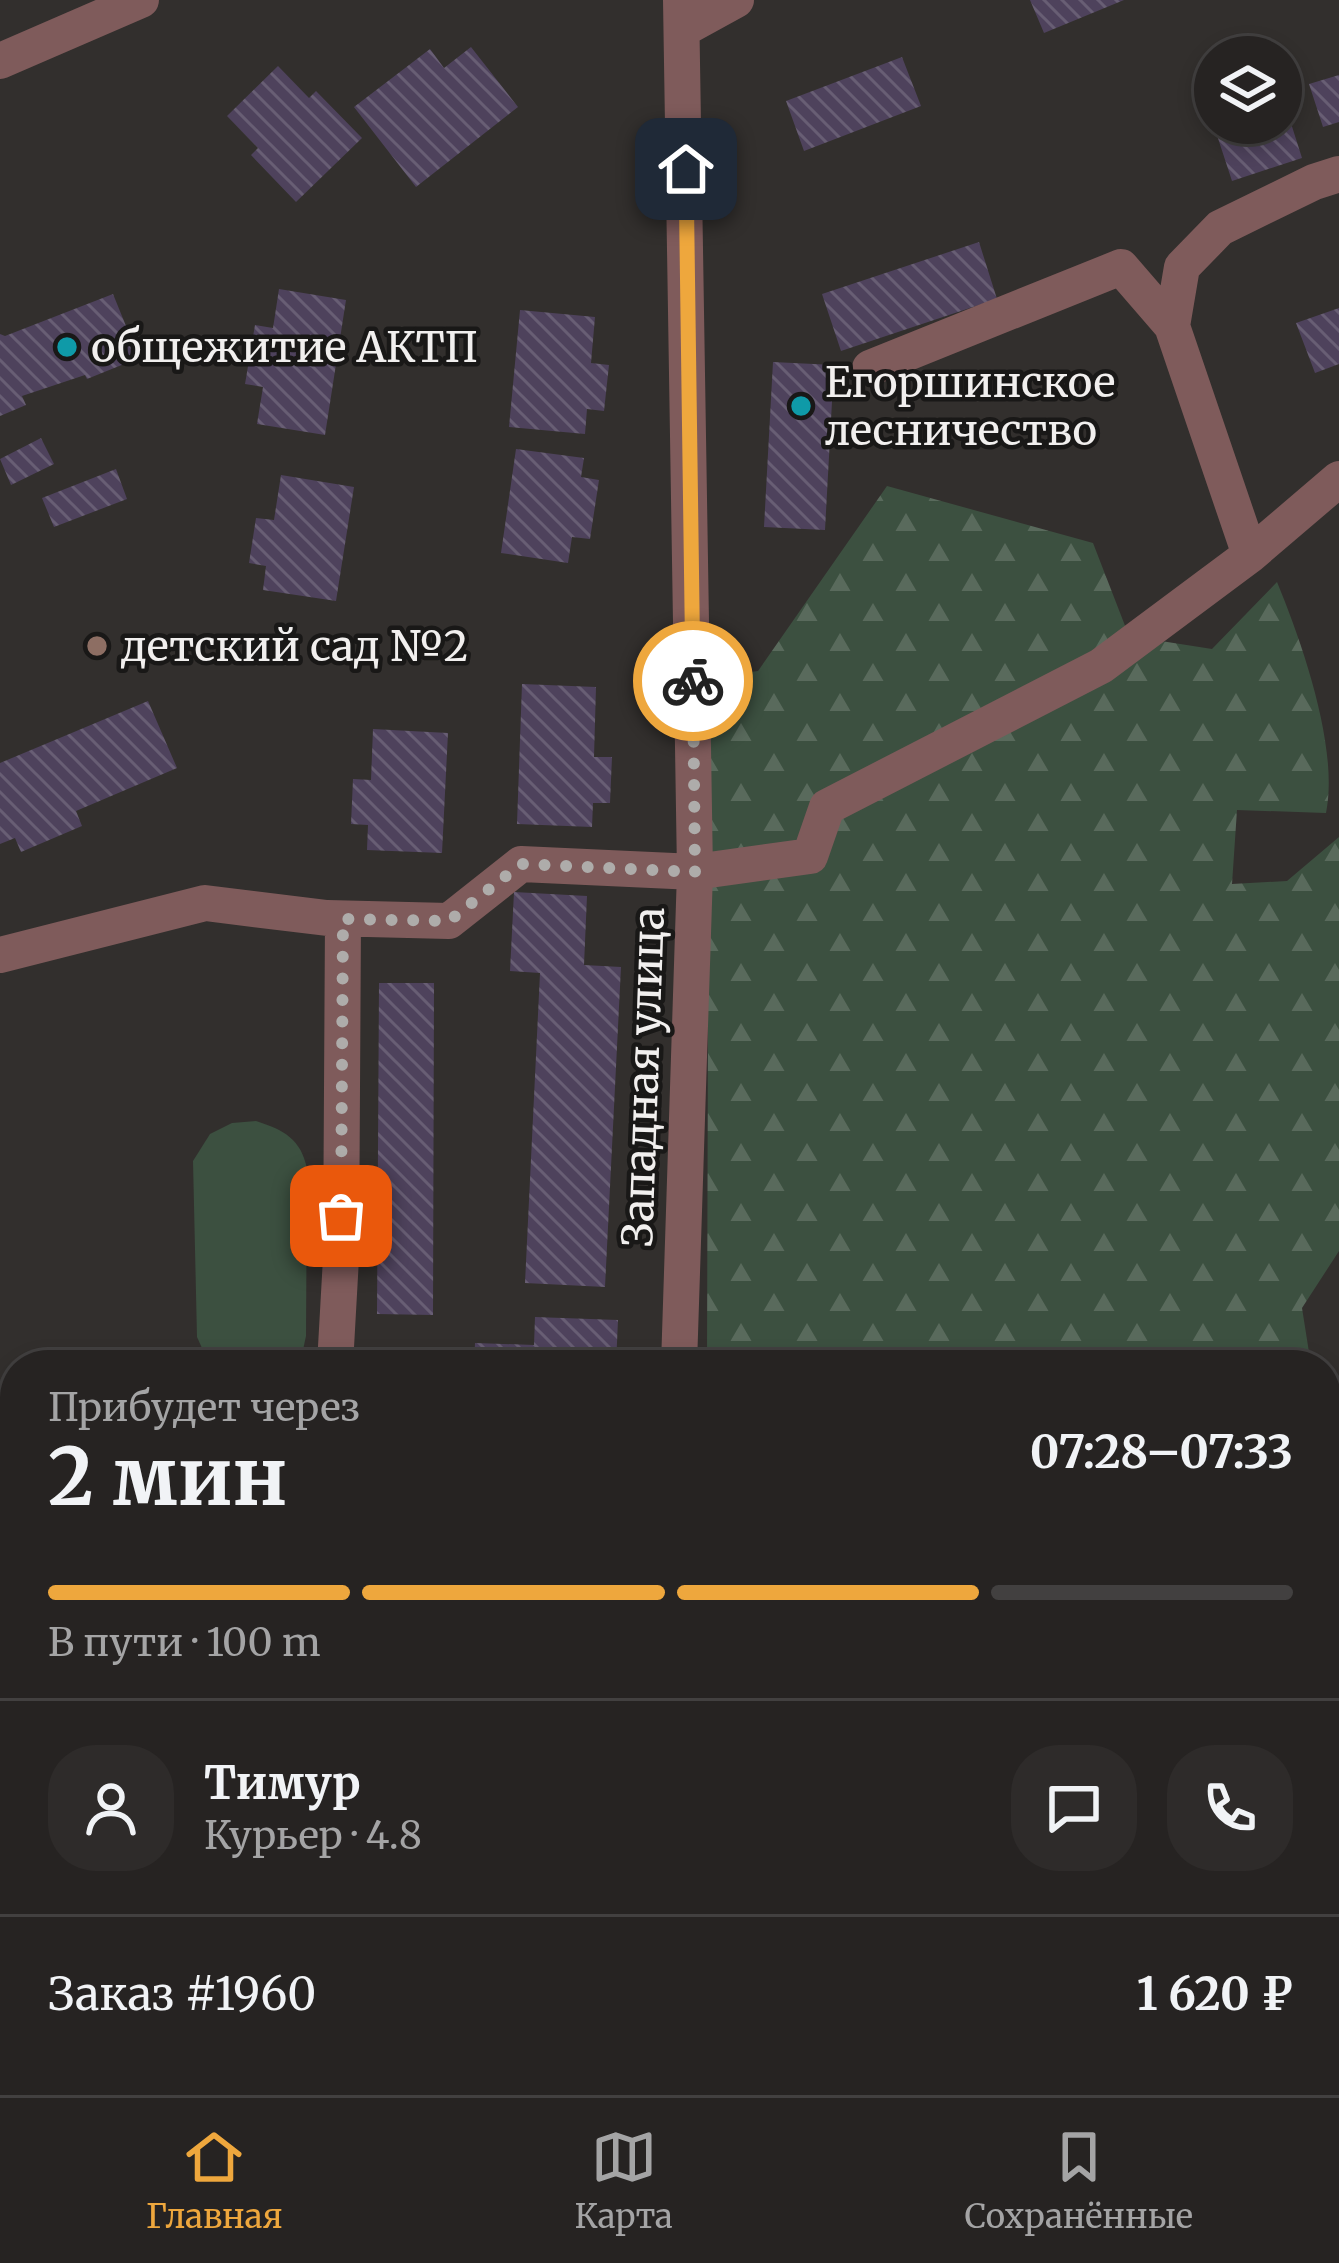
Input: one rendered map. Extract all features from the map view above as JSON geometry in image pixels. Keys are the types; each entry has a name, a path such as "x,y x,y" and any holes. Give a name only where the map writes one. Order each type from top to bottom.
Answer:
{"street":[{"path":"0,62 141,0"},
{"path":"683,14 736,0"},
{"name":"Западная улица","path":"680,1350 695,872 683,14"},
{"path":"1172,326 1182,267 1220,228 1339,174"},
{"path":"869,368 1121,268 1172,326 1250,555"},
{"path":"0,955 205,903 343,919 449,921 521,864 695,872 810,856 826,807 1101,666 1250,555 1339,479"},
{"path":"336,1350 341,1258 343,919"}],"green space":[{"path":"887,486 1093,543 1129,636 1212,649 1277,582 1323,728 1329,787 1326,813 1237,810 1232,884 1287,881 1339,837 1339,1251 1302,1308 1309,1350 707,1350 709,678 758,671"},
{"path":"256,1121 290,1137 307,1169 303,1350 203,1350 197,1337 193,1161 210,1134 232,1123"}],"building":[{"path":"1030,0 1124,0 1044,33"},
{"path":"471,47 518,107 416,187 354,107 430,49 444,68"},
{"path":"902,57 921,106 804,151 786,101"},
{"path":"278,66 309,98 316,91 362,138 296,202 251,155 258,148 227,116"},
{"path":"1339,75 1339,122 1323,127 1309,84"},
{"path":"1220,144 1298,144 1302,158 1232,181"},
{"path":"979,242 997,299 841,351 822,294"},
{"path":"279,289 346,300 325,435 257,424 263,387 245,384 255,325 273,328"},
{"name":"общежитие АКТП","path":"113,294 139,358 87,379 85,375 22,396 26,405 0,416 0,334"},
{"path":"1339,308 1339,364 1315,373 1296,323"},
{"path":"520,310 595,317 591,363 609,365 604,411 587,409 585,434 509,427"},
{"name":"Егоршинское лесничество","path":"773,362 834,365 825,530 764,527"},
{"path":"41,438 54,464 11,485 0,459"},
{"path":"516,449 584,458 581,477 599,480 590,539 572,537 568,563 501,553"},
{"path":"116,469 127,499 54,527 42,498"},
{"path":"281,475 354,487 336,601 263,590 266,566 249,563 256,518 274,520"},
{"path":"522,684 596,687 594,757 612,757 610,803 593,803 592,827 517,824"},
{"name":"детский сад №2","path":"148,701 177,768 76,811 82,826 21,852 15,838 0,844 0,763"},
{"path":"373,729 448,733 442,853 367,850 368,825 351,824 353,779 371,780"},
{"path":"514,892 587,896 584,965 621,967 605,1287 525,1283 540,973 510,971"},
{"path":"379,983 434,983 433,1315 377,1314"},
{"path":"535,1317 618,1320 617,1350 475,1350 475,1343 534,1345"}],"way so far":[{"path":"341,1216 343,919 449,921 521,864 695,872 693,681"}],"place":[{"name":"общежитие АКТП","path":"67,347"},
{"name":"Егоршинское лесничество","path":"801,406"},
{"name":"детский сад №2","path":"97,646"}],"route":[{"path":"686,169 693,681"}]}
